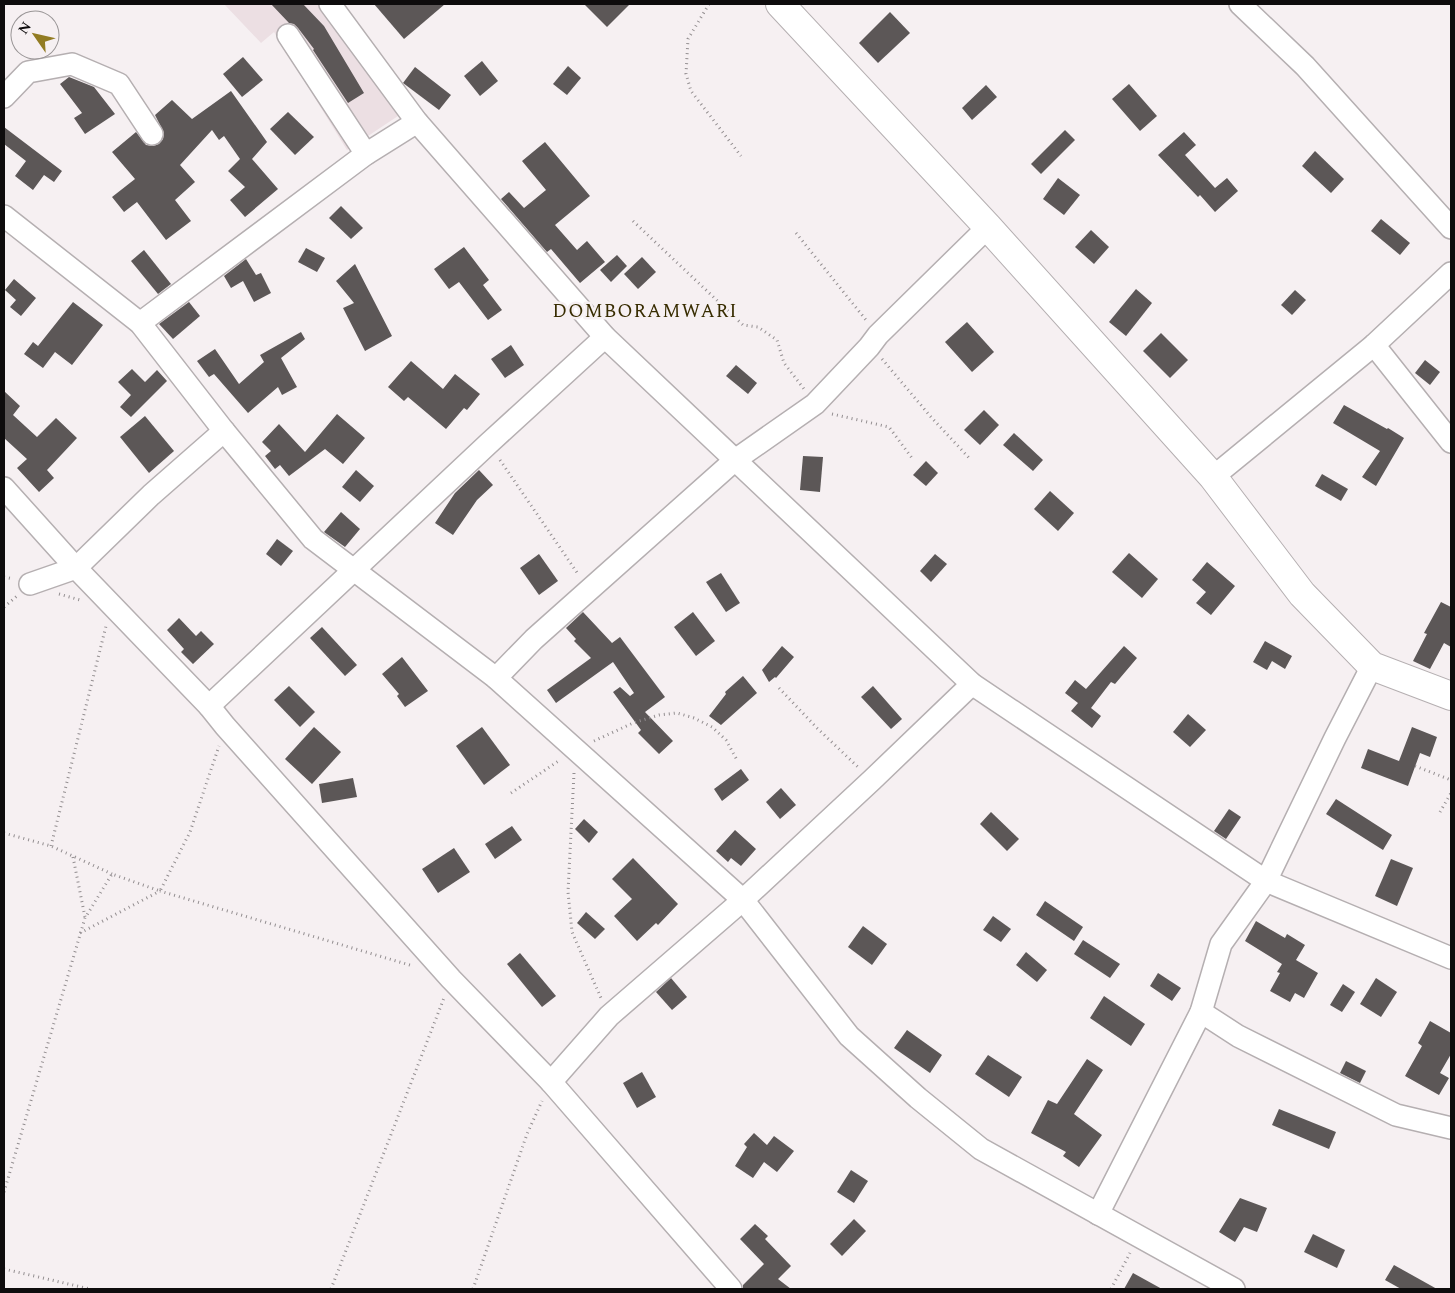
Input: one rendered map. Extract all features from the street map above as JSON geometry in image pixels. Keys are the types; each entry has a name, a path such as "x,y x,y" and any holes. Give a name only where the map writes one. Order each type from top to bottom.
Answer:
{"street":[{"path":"330,4 417,122 605,337 972,684 1266,881 1451,958"},
{"path":"780,4 988,227 1213,477 1302,594 1372,666 1451,696"},
{"path":"1240,4 1305,66 1451,228"},
{"path":"288,35 366,154"},
{"path":"4,97 28,72 72,64 119,84 152,134"},
{"path":"140,323 366,154 417,122"},
{"path":"4,216 140,323 224,431 313,539 496,678 742,900 849,1036 911,1092 981,1149 1234,1289"},
{"path":"496,678 534,639 735,460 815,404 873,341 988,227"},
{"path":"1213,477 1374,345 1451,273"},
{"path":"209,706 352,570 605,337"},
{"path":"1374,345 1451,442"},
{"path":"30,584 76,568 151,494 224,431"},
{"path":"4,488 76,568 209,706 451,979 551,1082 731,1289"},
{"path":"1098,1214 1201,1012 1221,944 1266,881 1372,666"},
{"path":"551,1082 609,1016 742,900 872,780 972,684"},
{"path":"1201,1012 1238,1036 1396,1116 1451,1128"}],"path":[{"path":"709,4 688,39 686,74 691,91 741,156"},
{"path":"633,221 743,326 758,327 777,340 784,363 815,404 828,413 889,427 912,458"},
{"path":"796,234 873,341 889,367 931,417 971,460"},
{"path":"488,444 590,591"},
{"path":"4,577 83,601"},
{"path":"51,846 107,620"},
{"path":"779,688 817,728 872,780"},
{"path":"511,793 575,750 633,723 659,715 677,713 694,718 712,728 726,740 737,760"},
{"path":"80,933 160,891 190,832 225,726"},
{"path":"575,750 568,892 572,932 609,1016"},
{"path":"1415,766 1451,780"},
{"path":"1440,812 1451,793"},
{"path":"4,833 51,846 112,874 160,891 420,968"},
{"path":"72,857 85,918"},
{"path":"4,1192 85,918 112,874"},
{"path":"331,1289 451,979"},
{"path":"473,1289 527,1134 551,1082"},
{"path":"1111,1289 1138,1237"},
{"path":"4,1269 90,1289"}],"shaded area":[{"path":"224,4 345,4 341,9 407,110 347,150 274,32 261,43"}],"building":[{"path":"271,4 303,4 324,26 364,93 348,103 314,49 298,28 294,24 289,23"},
{"path":"374,4 445,4 404,39"},
{"path":"584,4 630,4 607,27"},
{"path":"890,12 910,33 878,63 859,43"},
{"path":"243,57 263,80 242,97 223,74"},
{"path":"482,61 498,81 480,96 464,76"},
{"path":"568,66 581,78 567,95 553,84"},
{"path":"415,67 451,95 439,110 403,83"},
{"path":"69,77 94,87 115,114 85,134 74,118 82,113 60,84"},
{"path":"1129,84 1157,116 1140,131 1112,99"},
{"path":"986,85 997,97 972,120 962,108"},
{"path":"231,91 267,142 252,159 278,189 245,217 230,200 245,187 228,171 240,159 224,136 219,140 212,130 180,165 195,182 175,200 191,221 166,240 137,202 124,212 112,197 135,179 112,152 136,132 146,145 153,146 159,144 163,139 164,133 155,115 172,100 192,119"},
{"path":"288,112 314,137 295,155 270,129"},
{"path":"4,127 62,171 54,182 44,175 33,190 15,176 26,161 4,144"},
{"path":"1065,130 1075,140 1041,174 1031,164"},
{"path":"1184,132 1196,145 1185,155 1215,188 1227,178 1238,191 1215,212 1158,155"},
{"path":"545,142 590,196 555,225 577,250 587,241 605,262 580,283 551,249 547,252 501,199 509,192 524,208 546,190 522,161"},
{"path":"1315,151 1344,179 1331,193 1302,166"},
{"path":"1058,178 1080,195 1064,215 1043,199"},
{"path":"341,206 363,228 351,239 329,218"},
{"path":"1381,219 1410,243 1400,255 1371,231"},
{"path":"1091,230 1109,247 1094,264 1075,247"},
{"path":"464,247 489,280 483,285 502,310 488,320 459,282 449,289 434,269"},
{"path":"306,248 325,258 317,272 298,262"},
{"path":"144,250 171,284 158,294 131,261"},
{"path":"617,255 627,266 611,282 600,270"},
{"path":"642,257 656,272 638,289 624,274"},
{"path":"246,259 256,275 261,273 271,293 254,302 243,281 231,288 224,276"},
{"path":"355,264 392,336 365,351 343,308 354,303 336,281"},
{"path":"14,279 36,298 21,316 10,307 16,300 5,290"},
{"path":"1136,289 1152,303 1126,336 1109,322"},
{"path":"1295,290 1306,300 1292,315 1281,305"},
{"path":"73,302 103,325 72,365 55,352 43,368 24,354 33,342 38,346"},
{"path":"189,302 200,316 173,339 159,324"},
{"path":"967,322 994,352 972,372 945,342"},
{"path":"301,332 305,339 281,358 297,387 282,395 278,387 248,413 214,374 209,377 197,361 215,349 239,384 264,362 260,355"},
{"path":"1161,333 1188,360 1170,378 1143,351"},
{"path":"511,345 524,365 505,378 491,359"},
{"path":"1425,360 1440,372 1430,385 1415,373"},
{"path":"411,361 443,389 455,374 480,394 467,410 464,408 446,429 408,397 404,401 388,387"},
{"path":"736,365 757,383 748,394 726,376"},
{"path":"132,369 145,382 157,370 167,381 131,417 120,407 131,395 118,382"},
{"path":"4,391 20,406 13,415 37,437 56,418 77,438 47,470 54,478 39,492 17,468 27,459 4,438"},
{"path":"1344,405 1404,438 1376,486 1362,477 1380,451 1333,423"},
{"path":"984,410 999,425 980,445 964,430"},
{"path":"337,414 365,438 343,464 325,449 289,476 280,465 275,469 265,456 271,451 262,442 279,424 305,452"},
{"path":"145,416 174,451 149,473 120,437"},
{"path":"1014,433 1043,460 1033,471 1003,445"},
{"path":"803,456 823,457 820,492 800,490"},
{"path":"926,461 938,473 926,486 913,475"},
{"path":"356,470 374,486 360,502 342,487"},
{"path":"479,470 493,485 477,500 453,535 435,523 455,493"},
{"path":"1322,474 1348,489 1341,501 1315,486"},
{"path":"1050,491 1074,513 1058,531 1034,509"},
{"path":"341,512 360,529 345,547 324,532"},
{"path":"277,539 293,551 281,566 266,554"},
{"path":"1129,553 1158,579 1142,598 1112,572"},
{"path":"539,554 558,581 539,595 520,568"},
{"path":"935,554 947,564 931,582 920,571"},
{"path":"1207,562 1235,586 1211,615 1196,603 1206,592 1192,580"},
{"path":"721,573 740,603 726,612 706,582"},
{"path":"1441,602 1451,607 1451,647 1444,643 1430,669 1413,661 1427,634 1424,633"},
{"path":"583,612 612,643 620,637 665,697 645,712 673,741 659,754 638,733 641,730 613,692 620,687 630,696 634,693 613,662 556,703 547,690 591,658 574,641 576,639 566,628"},
{"path":"693,612 715,641 696,656 674,627"},
{"path":"179,618 196,636 201,631 214,644 193,664 181,652 184,649 167,630"},
{"path":"322,627 357,665 345,676 310,638"},
{"path":"1265,641 1292,656 1285,669 1272,661 1267,670 1253,662"},
{"path":"782,646 794,657 776,678 769,682 762,670"},
{"path":"1124,646 1137,658 1115,684 1111,682 1091,708 1101,716 1092,728 1071,711 1078,703 1065,693 1075,680 1086,689"},
{"path":"402,657 428,691 405,707 397,696 399,694 382,674"},
{"path":"743,676 757,693 721,725 709,716 726,694 725,692"},
{"path":"289,686 315,712 300,727 274,700"},
{"path":"873,686 902,719 891,729 861,697"},
{"path":"1188,714 1206,730 1190,747 1173,732"},
{"path":"314,727 341,752 312,784 285,759"},
{"path":"482,727 510,765 484,785 456,746"},
{"path":"1412,727 1437,737 1430,757 1420,753 1408,786 1361,768 1368,749 1399,761"},
{"path":"741,769 749,780 722,801 714,789"},
{"path":"353,778 357,797 322,803 319,784"},
{"path":"781,788 796,805 780,819 766,802"},
{"path":"1336,799 1392,835 1383,850 1326,814"},
{"path":"1229,809 1241,817 1226,839 1214,831"},
{"path":"991,812 1019,839 1007,851 980,824"},
{"path":"584,819 598,832 589,843 575,829"},
{"path":"512,826 522,840 495,859 485,844"},
{"path":"735,830 756,849 741,866 731,858 728,862 716,851"},
{"path":"454,848 470,872 438,893 422,869"},
{"path":"633,858 678,904 658,925 656,923 637,941 614,916 632,899 612,879"},
{"path":"1391,859 1413,868 1397,906 1375,896"},
{"path":"1045,901 1083,927 1074,941 1036,915"},
{"path":"586,912 605,929 595,939 577,923"},
{"path":"993,916 1011,929 1001,942 983,930"},
{"path":"1256,921 1285,938 1287,934 1305,945 1296,960 1318,973 1304,998 1295,993 1290,1002 1270,991 1280,973 1277,972 1282,964 1245,941"},
{"path":"863,926 887,944 872,965 848,947"},
{"path":"1083,940 1120,964 1110,978 1074,954"},
{"path":"1026,952 1047,970 1037,982 1016,965"},
{"path":"520,953 556,996 542,1007 507,964"},
{"path":"1158,973 1181,988 1172,1001 1150,986"},
{"path":"671,978 687,997 672,1010 656,992"},
{"path":"1376,978 1397,992 1381,1017 1360,1004"},
{"path":"1343,984 1355,992 1342,1012 1330,1005"},
{"path":"1104,996 1145,1024 1131,1046 1090,1018"},
{"path":"1430,1021 1451,1033 1451,1054 1440,1073 1449,1078 1439,1095 1405,1076 1422,1046 1418,1043"},
{"path":"907,1030 942,1055 930,1073 894,1048"},
{"path":"988,1055 1022,1077 1009,1097 975,1074"},
{"path":"1087,1059 1103,1070 1074,1114 1102,1135 1079,1167 1063,1156 1066,1152 1031,1133 1048,1100 1057,1104"},
{"path":"1346,1061 1366,1071 1360,1083 1340,1073"},
{"path":"642,1072 656,1097 637,1108 623,1083"},
{"path":"1279,1109 1336,1132 1329,1149 1272,1125"},
{"path":"754,1133 767,1145 774,1136 794,1151 777,1172 764,1162 753,1178 735,1166 747,1147 744,1144"},
{"path":"851,1170 868,1181 854,1203 837,1192"},
{"path":"1240,1198 1267,1208 1257,1232 1244,1227 1235,1242 1219,1232"},
{"path":"854,1219 866,1231 842,1256 830,1244"},
{"path":"755,1224 768,1236 765,1239 791,1266 778,1279 791,1289 743,1289 743,1285 764,1264 740,1239"},
{"path":"1313,1234 1345,1250 1337,1268 1304,1252"},
{"path":"1394,1265 1437,1289 1401,1289 1385,1280"},
{"path":"1133,1273 1162,1289 1124,1289"}],"district":[{"name":"DOMBORAMWARI","path":"645,310"}]}
